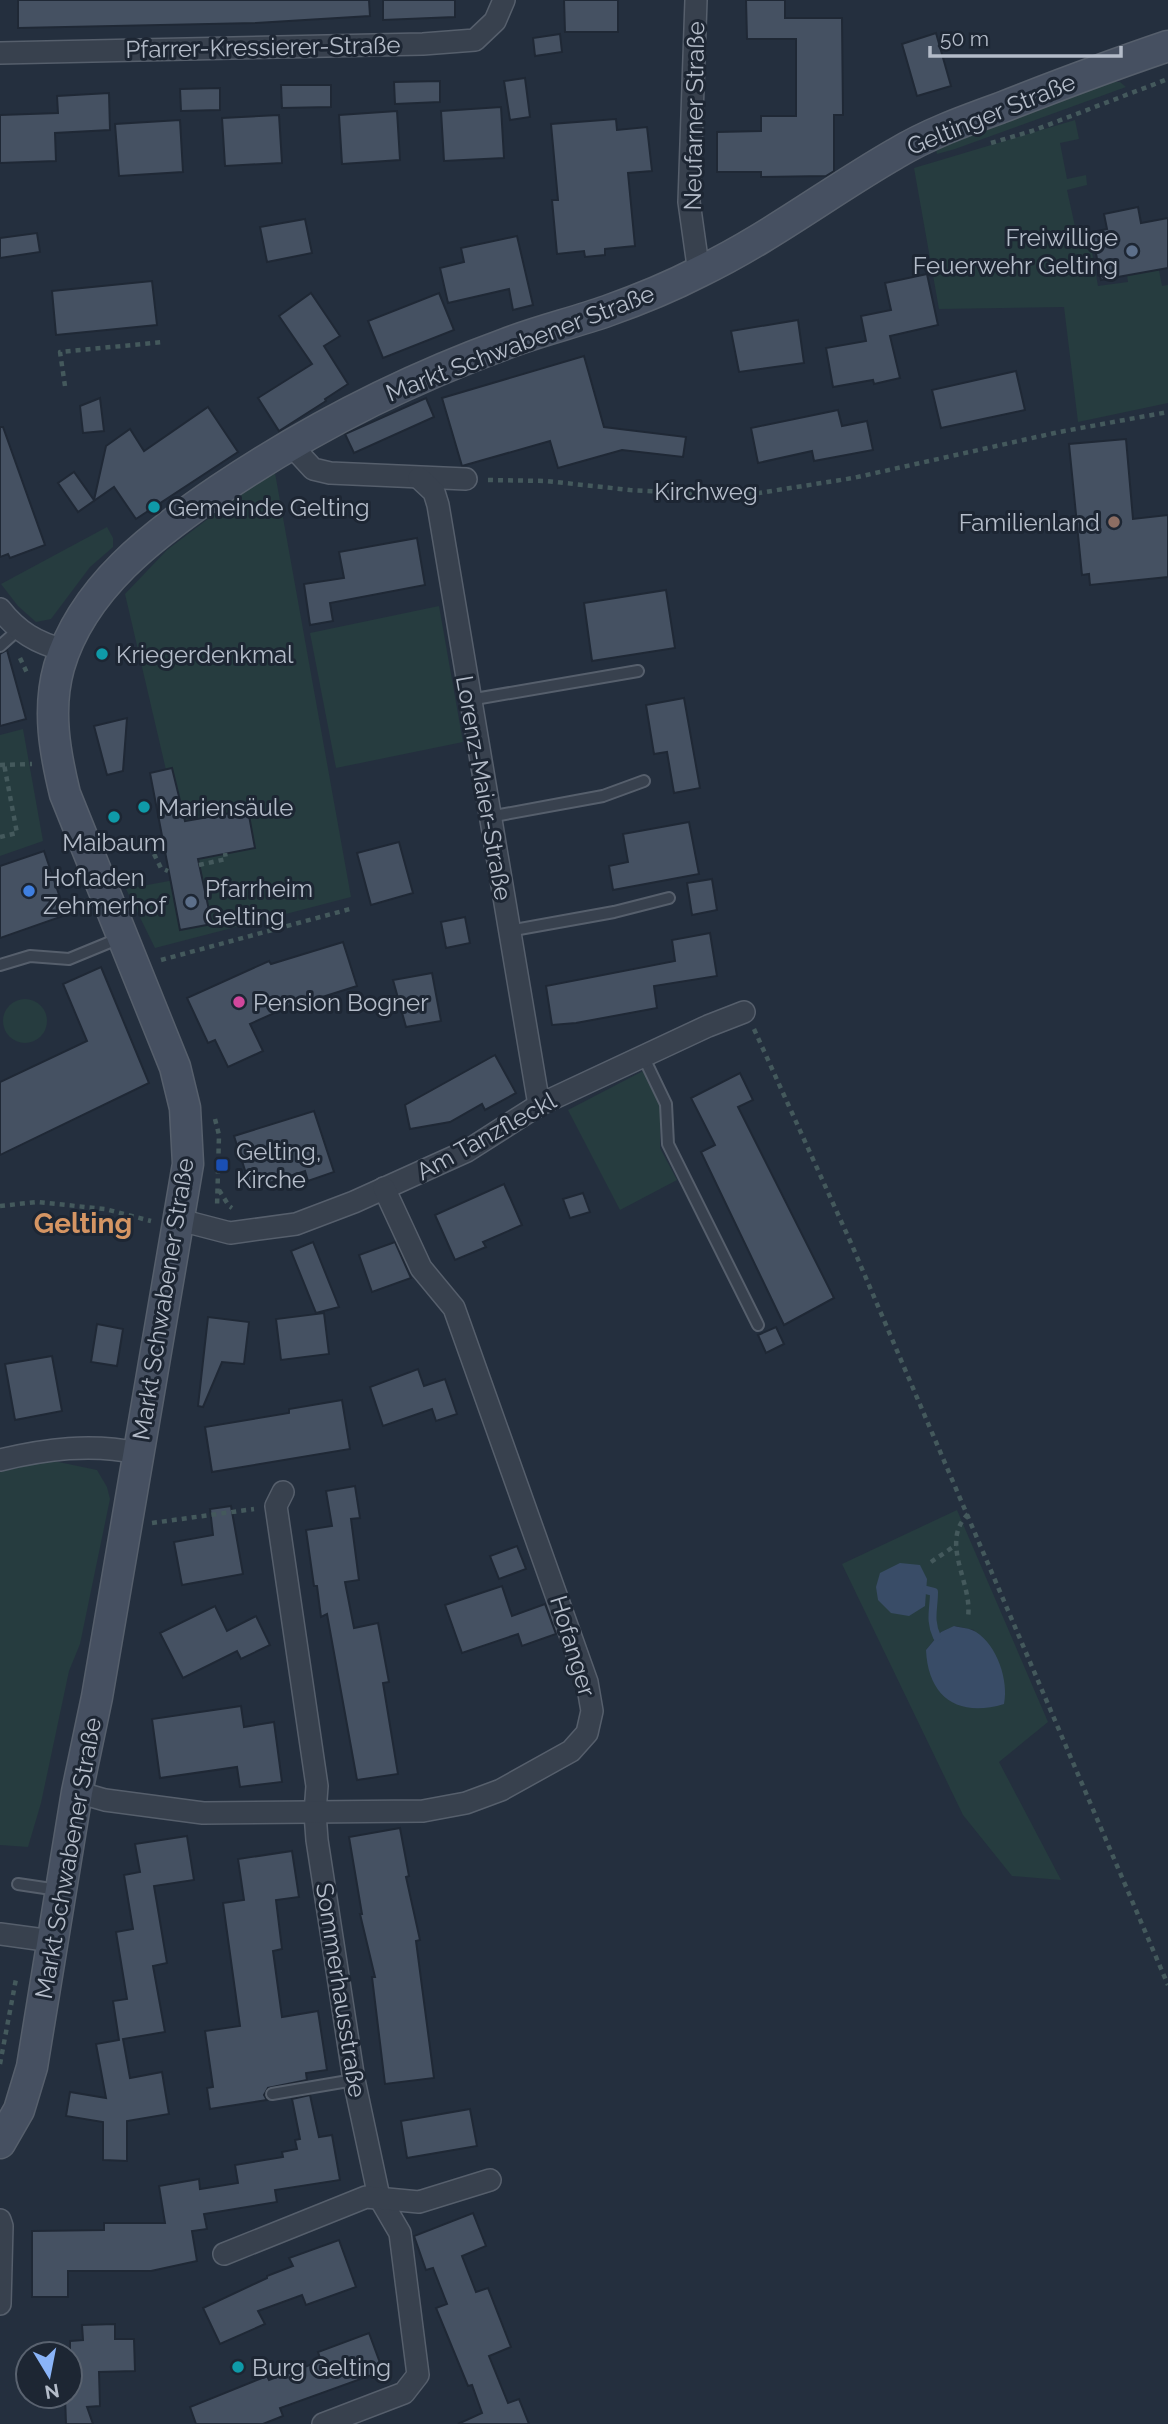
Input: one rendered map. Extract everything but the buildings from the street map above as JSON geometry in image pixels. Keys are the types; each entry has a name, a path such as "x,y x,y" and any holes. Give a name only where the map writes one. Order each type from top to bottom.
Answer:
{"main road":[{"name":"Geltinger Straße","path":"788,223 896,153 938,132 1168,46"},
{"name":"Markt Schwabener Straße","path":"0,2143 19,2110 32,2067 77,1792 97,1697 188,1164 185,1108 175,1067 65,794 53,736 54,695 64,650 78,623 97,596 143,545 177,518 269,456 358,406 424,376 507,342 607,311 699,273 788,223"}],"street":[{"name":"Pfarrer-Kressierer-Straße","path":"0,52 410,44 475,40 495,21 504,0"},
{"name":"Neufarner Straße","path":"696,0 689,202 699,273"},
{"path":"290,444 313,469 330,473 466,479"},
{"name":"Lorenz-Maier-Straße","path":"419,478 434,492 438,505 538,1105"},
{"path":"0,609 18,630 45,645 64,650"},
{"name":"Am Tanzfleckl","path":"180,1220 230,1233 296,1224 467,1151 538,1105 744,1012"},
{"name":"Hofanger","path":"77,1792 105,1800 203,1814 423,1811 466,1803 501,1790 571,1751 587,1733 592,1710 587,1682 454,1308 421,1268 384,1188"},
{"path":"0,1460 63,1448 90,1446 138,1453"},
{"name":"Sommerhausstraße","path":"279,1499 317,1786 315,1814 354,2080 379,2197 400,2233 418,2375 404,2393 323,2424"},
{"path":"0,1934 52,1941"},
{"path":"224,2254 366,2197 419,2202 490,2180"},
{"path":"0,2220 0,2304"}],"lane":[{"path":"0,646 18,630"},
{"path":"469,699 638,671"},
{"path":"489,817 603,796 644,782"},
{"path":"509,931 614,912 669,898"},
{"path":"0,965 30,956 69,959 123,937"},
{"path":"643,1056 666,1104 668,1143 758,1325"},
{"path":"18,1884 60,1891"},
{"path":"272,2094 354,2080"}],"path":[{"path":"65,386 60,352 163,342"},
{"name":"Kirchweg","path":"466,479 546,481 630,490 740,496 853,478 1059,432 1168,412"},
{"path":"0,837 17,833 4,764"},
{"path":"199,865 226,859 225,853"},
{"path":"155,854 161,868 168,871"},
{"path":"162,972 157,961 350,909"},
{"path":"744,1012 758,1036 840,1219 1168,1985"},
{"path":"214,1112 219,1135 220,1165 215,1230"},
{"path":"0,1206 37,1202 105,1209 152,1221 180,1220"},
{"path":"151,1523 279,1499"},
{"path":"968,1514 956,1534 968,1617"},
{"path":"931,1562 956,1545"}],"green space":[{"path":"1112,82 1120,82 1126,87 937,154 935,146"},
{"path":"1075,120 1079,139 1060,143 1067,179 1086,175 1087,185 1067,190 1076,231 1088,229 1098,286 1128,282 1127,275 1159,270 1162,286 1168,285 1168,403 1078,422 1064,307 939,309 914,168"},
{"path":"275,473 351,897 155,948 126,889 201,875 165,849 176,785 172,769 166,770 125,594 167,550 242,493"},
{"path":"107,527 113,538 113,547 90,567 51,619 36,622 18,606 1,584"},
{"path":"439,606 463,742 336,768 310,633"},
{"path":"23,729 43,841 0,856 0,735"},
{"path":"25,999 40,1006 47,1021 40,1036 25,1043 10,1036 3,1021 10,1006"},
{"path":"643,1071 660,1104 660,1148 677,1180 620,1210 568,1110"},
{"path":"49,1460 97,1470 107,1487 110,1499 80,1644 69,1671 41,1803 28,1847 0,1845 0,1472"},
{"path":"957,1510 1048,1722 999,1762 1061,1880 1012,1876 963,1815 842,1564","holes":["955,1626 974,1630 997,1706 960,1705 926,1650 941,1632"]}],"water":[{"path":"900,1563 920,1565 927,1579 925,1606 909,1616 891,1613 878,1600 876,1587 880,1573"},
{"path":"954,1626 974,1631 990,1646 1003,1675 1004,1704 973,1708 948,1700 939,1691 928,1666 926,1650 941,1632"}],"waterway":[{"path":"926,1590 934,1592 933,1620 937,1637"}],"place":[{"name":"Freiwillige Feuerwehr Gelting","path":"1132,251"},
{"name":"Gemeinde Gelting","path":"154,507"},
{"name":"Familienland","path":"1114,522"},
{"name":"Kriegerdenkmal","path":"102,654"},
{"name":"Mariensäule","path":"144,807"},
{"name":"Maibaum","path":"114,817"},
{"name":"Hofladen Zehmerhof","path":"29,891"},
{"name":"Pfarrheim Gelting","path":"191,902"},
{"name":"Pension Bogner","path":"239,1002"},
{"name":"Gelting, Kirche","path":"222,1165"},
{"name":"Burg Gelting","path":"238,2367"}],"district":[{"name":"Gelting","path":"83,1223"}]}
